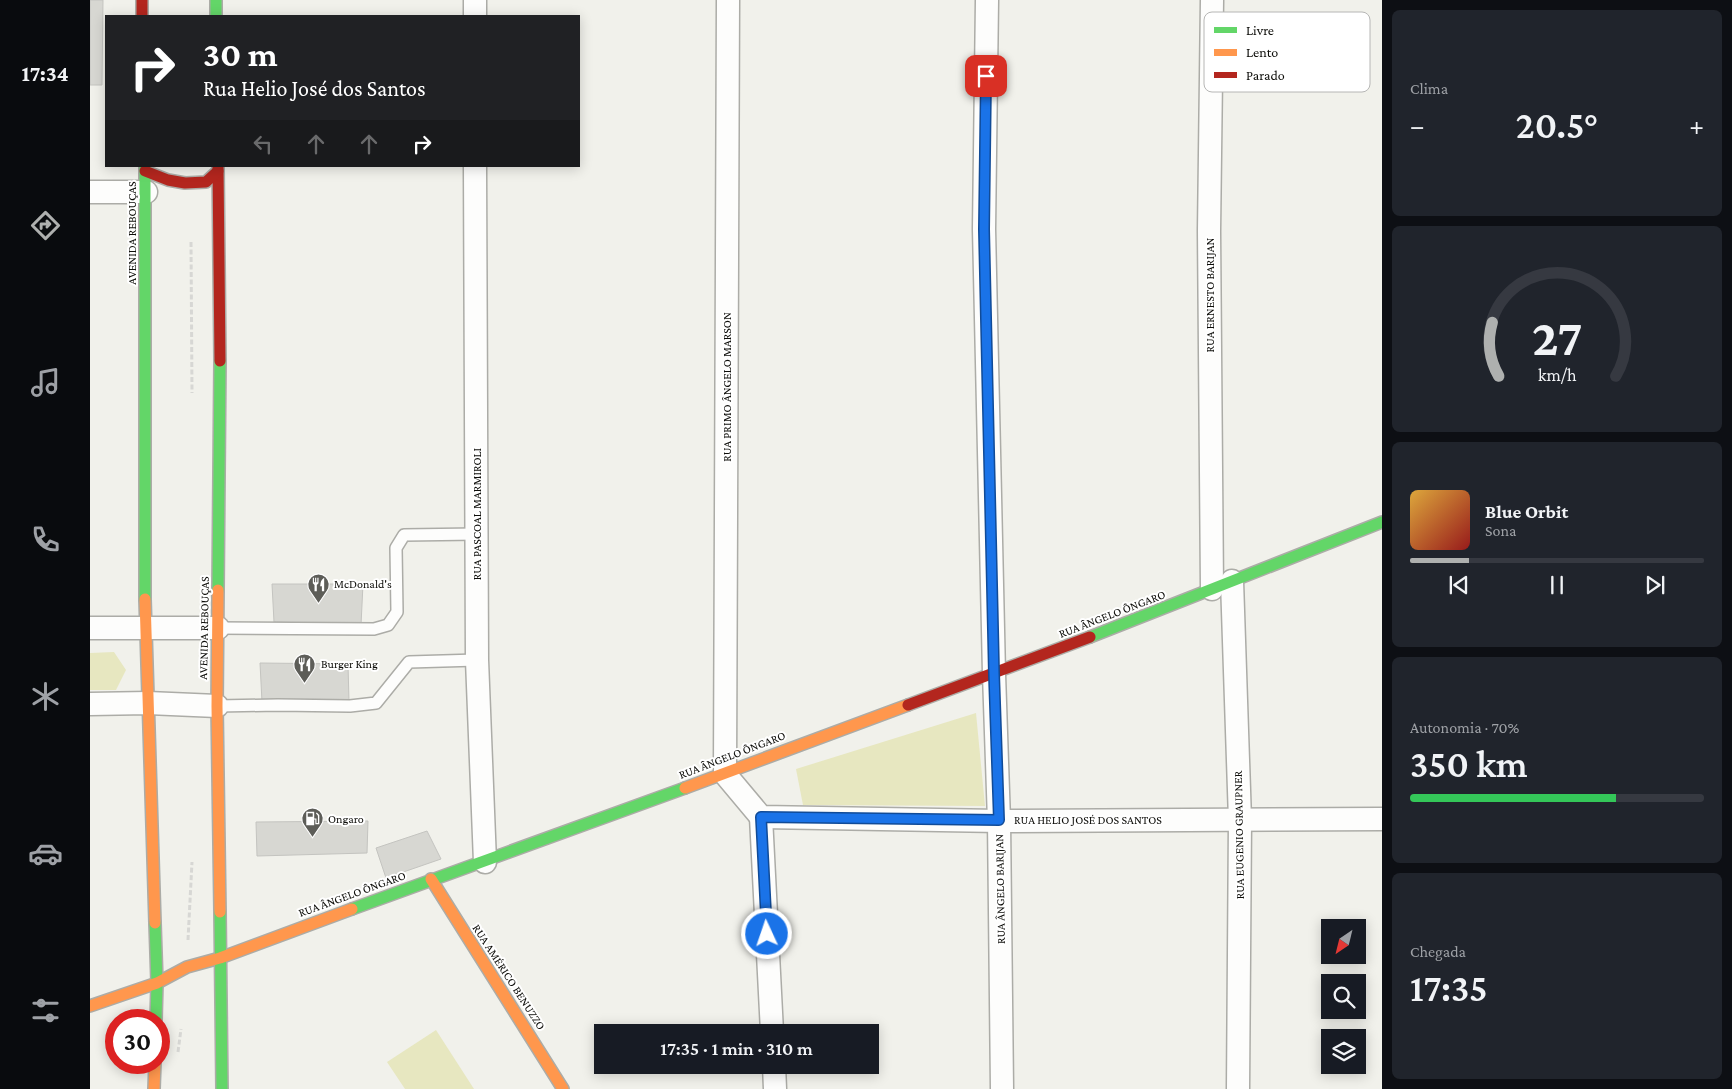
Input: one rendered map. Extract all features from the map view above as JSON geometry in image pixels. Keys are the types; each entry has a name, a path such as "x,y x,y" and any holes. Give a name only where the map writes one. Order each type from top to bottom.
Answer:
{"street":[{"path":"142,0 142,15"},
{"path":"216,0 216,15"},
{"path":"475,0 475,15"},
{"name":"RUA PRIMO ÂNGELO MARSON","path":"725,774 728,0"},
{"name":"RUA ÂNGELO BARIJAN","path":"987,0 984,229 999,820 1002,1089"},
{"name":"RUA ERNESTO BARIJAN","path":"1211,92 1209,231 1222,585"},
{"name":"RUA PASCOAL MARMIROLI","path":"475,167 477,660 484,862"},
{"path":"90,192 145,176 185,183 206,182 218,169"},
{"name":"AVENIDA REBOUÇAS","path":"218,169 220,327 217,706 222,1089"},
{"name":"AVENIDA REBOUÇAS","path":"145,176 146,628 156,1009"},
{"name":"RUA ÂNGELO ÔNGARO","path":"90,1006 157,983 187,967 220,958 725,774 777,752 994,674 1382,522"},
{"name":"RUA EUGENIO GRAUPNER","path":"1222,585 1240,820 1238,1089"},
{"path":"90,628 218,628"},
{"path":"90,704 148,703 217,706"},
{"path":"725,774 761,817 772,1024"},
{"name":"RUA HELIO JOSÉ DOS SANTOS","path":"761,817 999,820 1382,819"},
{"name":"RUA AMÉRICO BENUZZO","path":"431,880 563,1089"},
{"path":"154,1089 155,1074"},
{"path":"774,1074 775,1089"}],"lane":[{"path":"218,628 374,629 388,625 397,612 396,548 404,535 477,534"},
{"path":"217,706 350,706 376,703 409,662 477,660"}],"green space":[{"path":"114,652 126,670 116,690 90,690 90,653"},
{"path":"976,713 985,806 803,805 796,769"},
{"path":"436,1030 474,1089 405,1089 387,1062"}],"building":[{"path":"90,0 103,0 102,85 90,85"},
{"name":"McDonald's","path":"272,584 363,584 361,625 274,622"},
{"name":"Burger King","path":"260,663 348,664 349,702 262,702"},
{"name":"Ongaro","path":"368,821 367,853 257,856 256,822"},
{"name":"Ongaro","path":"427,831 441,859 386,878 376,848"}],"traffic: fast":[{"path":"216,0 216,15"},
{"path":"145,167 145,599"},
{"path":"218,590 220,361"},
{"path":"1090,637 1382,522"},
{"path":"352,909 685,788"},
{"path":"220,912 222,1089"},
{"path":"155,923 156,1009"}],"traffic: slow":[{"path":"218,590 217,706 220,912"},
{"path":"145,599 155,923"},
{"path":"685,788 908,705"},
{"path":"431,879 563,1089"},
{"path":"90,1006 157,983 187,967 220,958 352,909"},
{"path":"154,1089 155,1074"}],"traffic: jam":[{"path":"142,0 142,15"},
{"path":"218,167 220,361"},
{"path":"145,171 168,180 185,183 206,182 218,171"},
{"path":"908,705 1090,637"}],"place":[{"name":"McDonald's","path":"318,603"},
{"name":"Burger King","path":"305,683"},
{"name":"Ongaro","path":"312,838"}],"route":[{"path":"767,934 761,817 999,820 984,229 986,76"}]}
